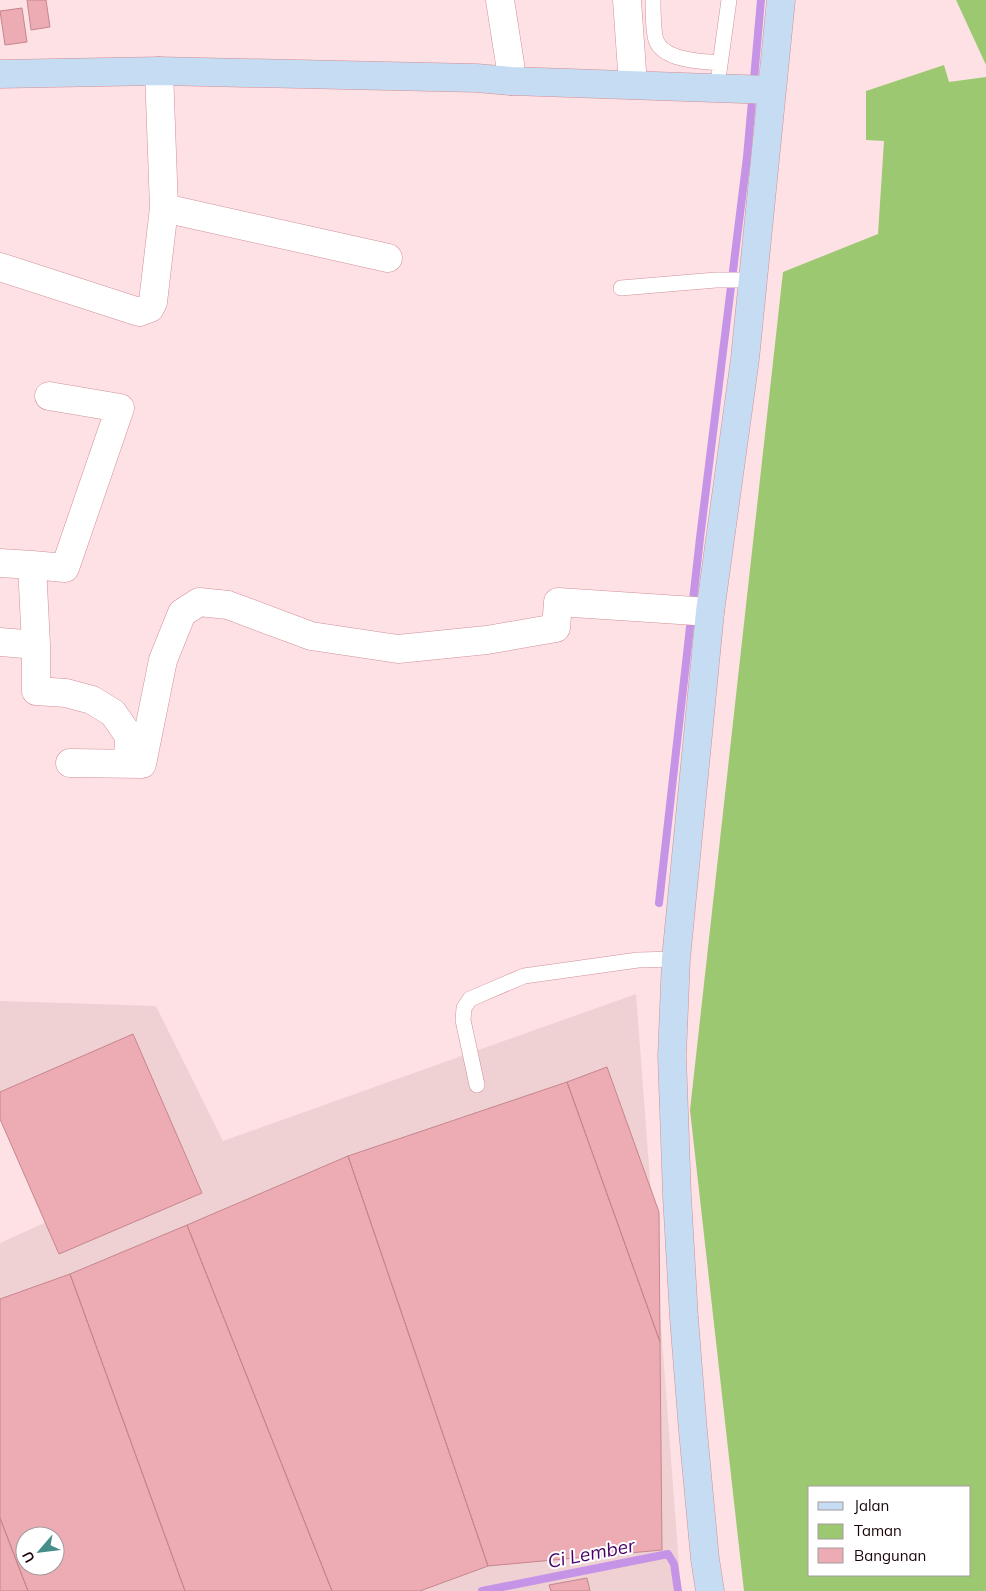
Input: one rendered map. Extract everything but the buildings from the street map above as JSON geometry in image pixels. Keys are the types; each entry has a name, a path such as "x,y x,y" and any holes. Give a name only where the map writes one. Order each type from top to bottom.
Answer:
{"street":[{"path":"500,0 511,81"},
{"path":"627,0 633,85"},
{"path":"710,1591 705,1559 693,1431 677,1196 672,1056 676,959 698,611 745,359 747,280 740,84 782,0"},
{"path":"0,267 139,312 150,308 153,302 164,208 159,71"},
{"path":"0,74 159,71 476,78 633,85 740,84"},
{"path":"164,208 388,258"},
{"path":"0,563 65,568 120,408 49,396"},
{"path":"32,565 36,691 66,693 92,700 113,714 129,736 128,764"},
{"path":"70,763 142,764 163,660 182,613 199,602 228,605 311,636 398,649 487,640 556,628 558,602 698,611"},
{"path":"0,642 36,645"}],"lane":[{"path":"653,0 655,38 664,52 740,84"},
{"path":"729,0 740,84"},
{"path":"621,288 747,280"},
{"path":"477,1085 463,1020 464,1008 470,999 524,976 638,960 676,959"}],"shaded area":[{"path":"636,994 681,1591 0,1591 0,1243 53,1219 0,1110 0,1001 156,1006 223,1141"}],"green space":[{"path":"956,0 986,0 986,65"},
{"path":"944,65 949,82 986,77 986,1591 744,1591 690,1110 783,272 878,234 884,141 866,140 866,91"}],"waterway":[{"path":"659,903 700,538 747,157 761,0"},
{"name":"Ci Lember","path":"482,1591 668,1554 674,1564 678,1591"}]}
